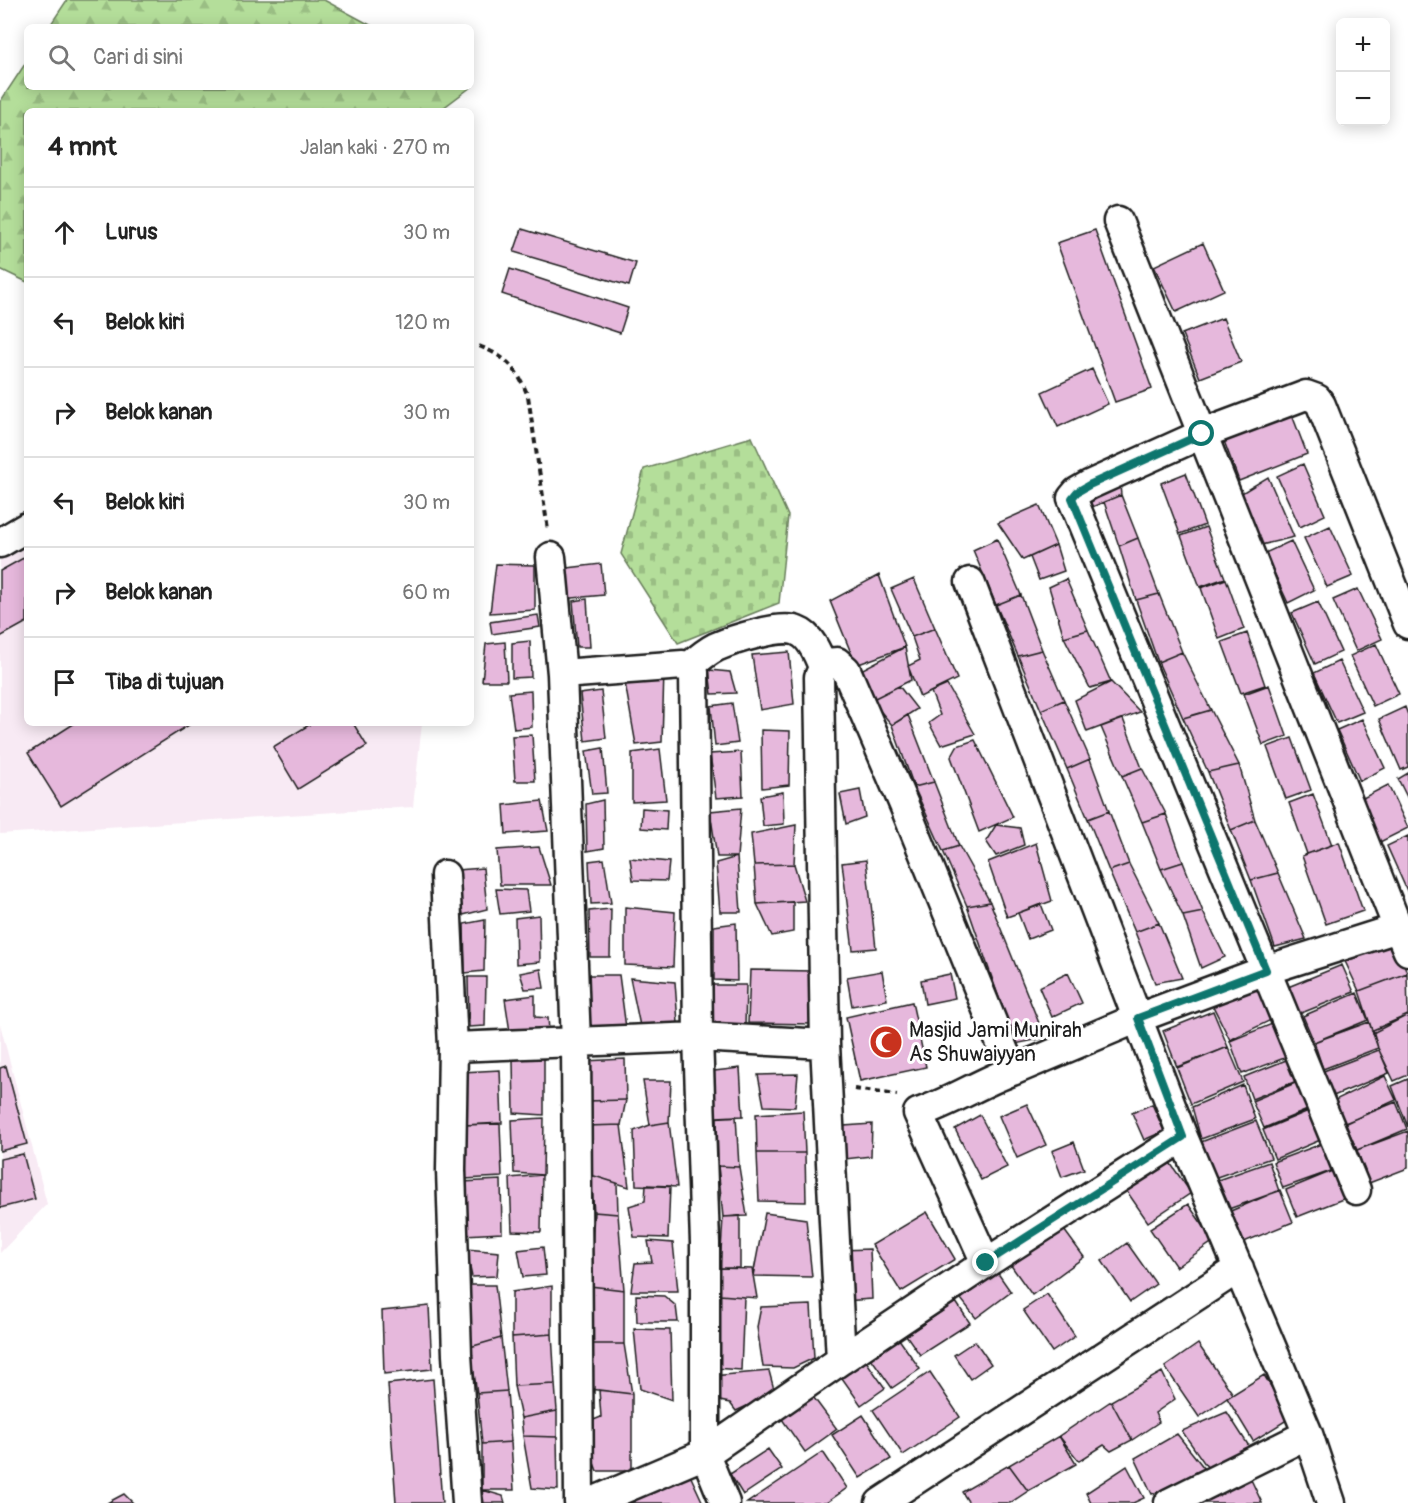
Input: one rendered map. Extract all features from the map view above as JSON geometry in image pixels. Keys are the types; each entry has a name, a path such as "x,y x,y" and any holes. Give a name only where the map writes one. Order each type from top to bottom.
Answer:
{"street":[{"path":"986,1263 918,1113 936,1107 975,1086 1138,1018 1266,970 1403,940 1118,221"},
{"path":"1356,1190 1072,498 1089,485 1202,434 1306,395 1317,399 1408,624"},
{"path":"0,543 24,529"},
{"path":"551,557 562,674 576,1043 579,1503"},
{"path":"970,582 1183,1137 1308,1434 1331,1503"},
{"path":"690,666 715,648 733,641 787,629 796,630 805,635 818,653 823,667"},
{"path":"841,1360 825,1044 819,732 819,677 823,667 830,662 837,662 846,670 904,805 1012,1071"},
{"path":"562,674 683,664 690,666 694,672 698,1037 705,1243 705,1454 725,1503"},
{"path":"445,875 453,1047 451,1181 457,1355 467,1503"},
{"path":"453,1047 698,1037 825,1044"},
{"path":"590,1503 705,1454 986,1263 1183,1137"},
{"path":"880,1503 1239,1268"},
{"path":"1169,1503 1308,1434"}],"path":[{"path":"479,346 499,354 510,363 520,376 528,396 551,557"},
{"path":"827,1085 901,1096"}],"shaded area":[{"path":"24,539 24,726 422,726 413,807 0,834 0,552"},
{"path":"0,1024 47,1204 0,1253"}],"green space":[{"path":"67,0 324,0 368,24 51,24"},
{"path":"24,66 24,90 467,90 443,108 24,108 24,281 0,269 0,102"},
{"path":"752,437 788,516 779,603 678,643 621,554 644,469"}],"building":[{"path":"522,229 636,263 629,286 514,252"},
{"path":"1095,230 1152,389 1115,402 1057,243"},
{"path":"1203,243 1224,290 1176,312 1154,266"},
{"path":"510,269 628,308 620,333 502,294"},
{"path":"1223,318 1241,362 1200,378 1182,334"},
{"path":"1092,369 1108,404 1058,427 1042,392"},
{"path":"1292,415 1307,454 1239,481 1224,441"},
{"path":"1303,464 1325,515 1300,527 1277,476"},
{"path":"1186,473 1205,525 1180,534 1161,483"},
{"path":"1119,476 1121,495 1092,507 1087,489"},
{"path":"1268,477 1294,537 1261,545 1240,494"},
{"path":"1121,495 1138,538 1119,546 1104,502"},
{"path":"1039,505 1056,545 1023,560 998,523"},
{"path":"1330,526 1353,576 1327,587 1304,538"},
{"path":"1206,527 1225,578 1200,587 1181,536"},
{"path":"1138,538 1159,594 1136,600 1119,546"},
{"path":"997,539 1021,595 996,605 973,550"},
{"path":"1291,541 1314,590 1288,603 1265,553"},
{"path":"1056,545 1064,571 1039,580 1030,557"},
{"path":"24,558 24,624 0,637 0,571"},
{"path":"496,564 535,565 535,610 490,613"},
{"path":"601,564 604,595 562,599 559,569"},
{"path":"879,575 905,647 856,665 830,601"},
{"path":"914,579 935,628 912,637 891,589"},
{"path":"1066,579 1088,630 1064,637 1049,587"},
{"path":"1226,579 1244,629 1219,639 1201,588"},
{"path":"1358,589 1382,639 1356,651 1333,600"},
{"path":"1159,594 1182,652 1158,662 1136,600"},
{"path":"1021,595 1042,650 1018,656 996,605"},
{"path":"587,599 590,647 577,647 573,601"},
{"path":"1318,602 1341,652 1315,664 1292,613"},
{"path":"538,615 540,627 492,634 490,622"},
{"path":"935,628 957,679 920,697 908,666 920,660 912,637"},
{"path":"1088,630 1111,682 1090,688 1064,637"},
{"path":"1247,633 1265,685 1241,693 1222,642"},
{"path":"530,641 531,677 512,678 512,643"},
{"path":"505,642 507,681 482,681 486,644"},
{"path":"1376,644 1399,694 1373,706 1350,656"},
{"path":"905,647 911,680 871,700 857,672"},
{"path":"1042,650 1064,700 1041,710 1018,656"},
{"path":"789,652 794,704 760,710 752,655"},
{"path":"1182,652 1211,710 1183,718 1158,662"},
{"path":"1339,661 1363,712 1337,723 1314,673"},
{"path":"709,670 730,672 736,693 712,694"},
{"path":"664,671 662,742 636,745 624,677"},
{"path":"1111,682 1140,712 1087,732 1075,700"},
{"path":"947,685 975,734 941,745 929,723 940,715 931,692"},
{"path":"1269,685 1287,736 1263,745 1244,694"},
{"path":"899,686 917,709 892,725 871,700"},
{"path":"531,691 532,727 514,729 509,693"},
{"path":"601,691 606,738 585,741 580,694"},
{"path":"1064,700 1090,759 1067,769 1041,710"},
{"path":"732,703 738,743 715,746 711,706"},
{"path":"1405,707 1408,715 1408,767 1401,770 1379,719"},
{"path":"1211,710 1239,765 1208,772 1183,718"},
{"path":"908,715 934,782 914,787 892,725"},
{"path":"1123,719 1142,768 1122,776 1101,727"},
{"path":"1362,719 1385,768 1360,781 1337,730"},
{"path":"70,726 187,726 61,806 28,753"},
{"path":"307,726 355,726 367,746 298,789 273,747"},
{"path":"761,730 790,731 789,785 762,788"},
{"path":"532,735 535,781 515,781 512,736"},
{"path":"1292,738 1311,790 1286,799 1267,747"},
{"path":"975,740 1013,817 979,832 951,757 957,746"},
{"path":"603,748 607,793 592,794 586,751"},
{"path":"660,749 666,800 632,802 632,753"},
{"path":"741,752 743,796 716,798 710,754"},
{"path":"1090,759 1109,811 1088,819 1067,769"},
{"path":"1239,765 1255,820 1231,830 1208,772"},
{"path":"1142,768 1166,814 1142,822 1122,776"},
{"path":"1408,773 1408,799 1398,779"},
{"path":"934,782 959,846 943,851 914,787"},
{"path":"1388,785 1408,828 1380,842 1359,800"},
{"path":"860,790 865,817 846,824 840,794"},
{"path":"783,792 784,824 763,826 760,796"},
{"path":"1313,794 1332,845 1307,854 1289,803"},
{"path":"603,800 604,848 587,851 586,804"},
{"path":"542,801 548,831 506,834 504,805"},
{"path":"642,808 667,810 666,830 641,828"},
{"path":"741,808 737,857 717,857 710,811"},
{"path":"1109,811 1129,864 1109,871 1088,819"},
{"path":"1166,814 1183,862 1161,869 1142,822"},
{"path":"1255,820 1278,873 1251,880 1231,830"},
{"path":"796,825 794,864 754,865 751,834"},
{"path":"996,825 1020,828 1024,845 996,856 986,841"},
{"path":"1408,836 1408,893 1387,846"},
{"path":"1339,842 1363,911 1326,924 1302,856"},
{"path":"1036,843 1052,901 1007,917 988,862"},
{"path":"959,846 990,902 967,906 943,851"},
{"path":"539,847 551,885 500,885 497,850"},
{"path":"737,857 741,912 720,912 716,863"},
{"path":"630,858 669,862 667,881 633,880"},
{"path":"604,859 611,903 591,904 589,861"},
{"path":"866,860 876,948 853,950 842,863"},
{"path":"1183,862 1203,912 1183,916 1161,869"},
{"path":"794,864 805,901 757,904 754,865"},
{"path":"1129,864 1159,923 1135,932 1109,871"},
{"path":"483,868 487,909 463,915 457,870"},
{"path":"1278,873 1306,939 1275,947 1251,880"},
{"path":"496,889 526,890 529,911 500,914"},
{"path":"793,902 793,932 772,936 757,904"},
{"path":"990,902 1045,1038 1015,1044 967,906"},
{"path":"1041,904 1051,930 1028,939 1018,913"},
{"path":"625,907 675,912 673,967 625,965"},
{"path":"611,909 610,957 590,957 589,911"},
{"path":"1203,912 1225,957 1201,968 1183,916"},
{"path":"539,915 540,962 516,964 515,918"},
{"path":"485,920 484,971 465,973 464,924"},
{"path":"736,923 737,981 714,980 714,926"},
{"path":"1159,923 1182,978 1155,983 1135,932"},
{"path":"1396,940 1407,973 1359,991 1343,957"},
{"path":"1342,965 1354,992 1299,1014 1288,987"},
{"path":"541,969 544,988 525,989 520,973"},
{"path":"750,970 813,971 812,1024 748,1023"},
{"path":"882,971 887,1000 852,1006 847,977"},
{"path":"1068,973 1082,1003 1052,1017 1039,987"},
{"path":"1407,973 1408,1015 1373,1033 1359,991"},
{"path":"950,974 955,998 925,1004 921,980"},
{"path":"587,975 619,975 626,1028 586,1027"},
{"path":"468,977 486,977 485,1026 469,1027"},
{"path":"630,978 675,982 678,1023 640,1026"},
{"path":"1264,981 1281,1015 1230,1040 1213,1006"},
{"path":"713,985 746,985 745,1027 712,1027"},
{"path":"1357,993 1368,1020 1314,1042 1303,1016"},
{"path":"535,995 535,1017 548,1018 549,1030 510,1032 505,999"},
{"name":"Masjid Jami Munirah As Shuwaiyyan","path":"912,1002 926,1067 860,1081 846,1017"},
{"path":"1213,1011 1228,1047 1177,1067 1163,1031"},
{"path":"1408,1015 1408,1075 1394,1081 1378,1048 1373,1030"},
{"path":"1282,1020 1295,1054 1242,1074 1230,1041"},
{"path":"1369,1022 1378,1048 1323,1069 1314,1042"},
{"path":"1228,1047 1243,1082 1191,1104 1177,1068"},
{"path":"1379,1050 1389,1073 1331,1097 1321,1072"},
{"path":"1296,1056 1304,1078 1252,1099 1244,1077"},
{"path":"544,1057 544,1115 514,1113 513,1060"},
{"path":"625,1059 626,1100 586,1101 584,1061"},
{"path":"6,1066 27,1144 0,1151 0,1068"},
{"path":"740,1068 743,1116 708,1118 706,1072"},
{"path":"500,1070 502,1123 464,1125 462,1072"},
{"path":"798,1074 795,1107 764,1106 758,1075"},
{"path":"1385,1076 1396,1100 1344,1124 1333,1101"},
{"path":"1305,1079 1317,1106 1264,1128 1252,1101"},
{"path":"1408,1079 1408,1127 1392,1086"},
{"path":"643,1081 671,1081 669,1122 650,1125"},
{"path":"1243,1085 1255,1119 1201,1139 1192,1107"},
{"path":"626,1100 621,1125 586,1126 586,1101"},
{"path":"1396,1102 1407,1129 1357,1150 1345,1123"},
{"path":"1027,1104 1046,1145 1017,1158 999,1116"},
{"path":"1152,1104 1164,1131 1144,1140 1132,1113"},
{"path":"1318,1107 1330,1136 1275,1159 1263,1130"},
{"path":"803,1111 805,1153 757,1153 756,1114"},
{"path":"980,1115 1007,1167 981,1180 955,1129"},
{"path":"736,1116 739,1167 718,1166 717,1117"},
{"path":"544,1118 543,1175 514,1173 512,1120"},
{"path":"1256,1121 1271,1158 1214,1178 1201,1142"},
{"path":"669,1122 677,1187 636,1185 634,1131 650,1125"},
{"path":"500,1124 502,1177 464,1179 462,1125"},
{"path":"872,1124 871,1156 845,1159 844,1126"},
{"path":"621,1125 629,1187 591,1175 586,1126"},
{"path":"1408,1131 1408,1168 1369,1183 1357,1150"},
{"path":"1332,1140 1342,1167 1283,1188 1273,1162"},
{"path":"1074,1142 1084,1169 1062,1177 1052,1151"},
{"path":"757,1153 805,1153 806,1202 759,1201"},
{"path":"23,1154 35,1199 0,1208 0,1159"},
{"path":"1164,1154 1191,1193 1148,1222 1121,1183"},
{"path":"1269,1162 1279,1191 1223,1211 1212,1182"},
{"path":"718,1166 739,1167 747,1216 723,1217"},
{"path":"1342,1167 1353,1195 1297,1217 1286,1190"},
{"path":"542,1175 541,1232 512,1231 510,1178"},
{"path":"591,1175 617,1183 618,1214 594,1212"},
{"path":"501,1180 502,1233 464,1235 462,1182"},
{"path":"646,1185 670,1186 668,1238 634,1237 629,1206 645,1201"},
{"path":"1280,1190 1293,1222 1239,1244 1226,1213"},
{"path":"1188,1204 1214,1241 1176,1267 1150,1229"},
{"path":"594,1212 618,1214 624,1290 590,1286"},
{"path":"927,1212 955,1259 901,1292 872,1245"},
{"path":"765,1213 806,1219 812,1277 753,1276"},
{"path":"740,1216 740,1268 720,1268 723,1217"},
{"path":"1056,1219 1084,1257 1032,1295 1005,1257"},
{"path":"648,1241 673,1243 678,1291 631,1291 635,1263 652,1262"},
{"path":"1127,1243 1156,1284 1130,1302 1102,1261"},
{"path":"543,1247 546,1275 523,1277 518,1250"},
{"path":"466,1249 499,1252 497,1276 472,1277"},
{"path":"870,1249 872,1299 844,1301 841,1250"},
{"path":"720,1268 752,1269 757,1298 720,1295"},
{"path":"997,1272 1011,1292 976,1318 961,1299"},
{"path":"465,1285 495,1285 501,1338 470,1347"},
{"path":"552,1286 552,1334 512,1337 512,1292"},
{"path":"590,1286 624,1290 624,1344 588,1344"},
{"path":"1047,1294 1075,1336 1052,1352 1023,1310"},
{"path":"636,1295 664,1296 676,1306 678,1322 637,1322"},
{"path":"720,1295 744,1297 741,1370 715,1368"},
{"path":"956,1302 970,1323 920,1355 906,1335"},
{"path":"811,1305 814,1358 793,1368 763,1367 757,1327 761,1307"},
{"path":"429,1306 432,1369 384,1374 382,1311"},
{"path":"634,1329 670,1330 672,1400 640,1389"},
{"path":"894,1332 920,1369 892,1388 866,1351"},
{"path":"552,1334 555,1384 514,1386 512,1337"},
{"path":"501,1338 507,1391 477,1393 470,1347"},
{"path":"975,1341 991,1364 970,1379 954,1355"},
{"path":"588,1344 624,1344 632,1394 589,1389"},
{"path":"1198,1344 1233,1394 1199,1417 1165,1367"},
{"path":"859,1351 885,1388 861,1405 835,1368"},
{"path":"769,1371 775,1393 736,1411 730,1403 720,1401 712,1376"},
{"path":"930,1372 960,1417 903,1455 873,1410"},
{"path":"1162,1372 1175,1399 1155,1413 1159,1422 1132,1440 1111,1401"},
{"path":"1264,1375 1290,1418 1253,1441 1227,1398"},
{"path":"433,1379 442,1503 396,1503 388,1384"},
{"path":"555,1384 557,1411 521,1418 514,1386"},
{"path":"599,1390 632,1394 632,1471 597,1471 588,1446 584,1424 601,1417"},
{"path":"808,1390 837,1429 805,1452 777,1412"},
{"path":"507,1391 511,1442 482,1444 477,1393"},
{"path":"1111,1401 1132,1440 1111,1451 1104,1445 1079,1461 1059,1436"},
{"path":"557,1411 557,1437 523,1436 521,1418"},
{"path":"1227,1412 1254,1454 1207,1467 1182,1431"},
{"path":"863,1415 891,1459 860,1478 832,1435"},
{"path":"1177,1434 1208,1473 1152,1494 1135,1458"},
{"path":"523,1436 557,1437 558,1490 532,1488"},
{"path":"1059,1436 1076,1464 1028,1491 1009,1465"},
{"path":"511,1442 514,1490 482,1490 482,1444"},
{"path":"768,1449 782,1469 743,1495 730,1474"},
{"path":"823,1452 847,1488 826,1503 747,1503"},
{"path":"1009,1465 1028,1491 1010,1503 969,1503 962,1492"},
{"path":"1127,1466 1144,1498 1133,1503 1091,1503 1086,1493"},
{"path":"1247,1471 1262,1503 1184,1503"},
{"path":"690,1475 703,1503 626,1503"},
{"path":"482,1490 503,1496 505,1503 484,1503"},
{"path":"124,1494 133,1503 107,1503"}],"place":[{"name":"Masjid Jami Munirah As Shuwaiyyan","path":"886,1042"}],"route":[{"path":"986,1263 1183,1137 1138,1018 1266,970 1072,498 1089,485 1202,434"}]}
